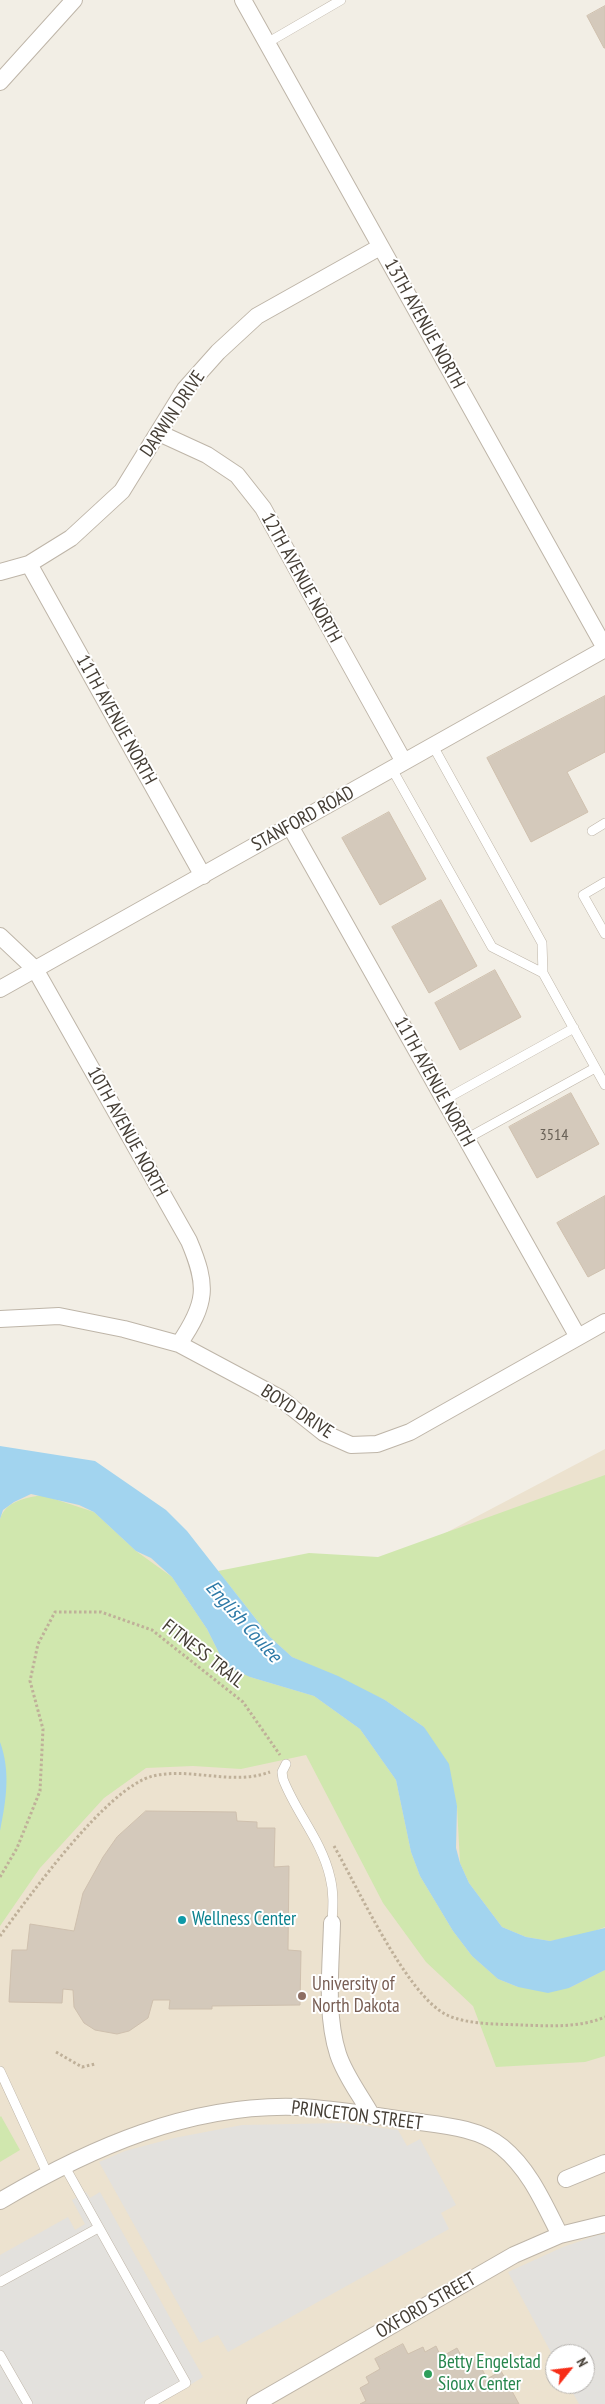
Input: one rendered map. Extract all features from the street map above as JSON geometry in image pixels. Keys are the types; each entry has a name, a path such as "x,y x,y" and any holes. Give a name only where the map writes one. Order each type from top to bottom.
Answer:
{"street":[{"path":"0,82 74,0"},
{"name":"13TH AVENUE NORTH","path":"244,0 605,649"},
{"name":"DARWIN DRIVE","path":"0,572 29,564 71,538 122,491 159,434 185,389 218,352 257,316 380,247"},
{"name":"12TH AVENUE NORTH","path":"159,434 207,455 236,475 263,508 398,766"},
{"name":"11TH AVENUE NORTH","path":"29,564 203,876"},
{"name":"STANFORD ROAD","path":"0,988 203,876 605,649"},
{"name":"11TH AVENUE NORTH","path":"290,826 578,1337"},
{"name":"10TH AVENUE NORTH","path":"0,936 35,969 189,1241 199,1266 203,1296 195,1320 179,1344"},
{"name":"BOYD DRIVE","path":"0,1319 59,1316 124,1329 179,1344 280,1398 324,1433 351,1445 377,1444 410,1432 605,1322"},
{"path":"332,1923 330,2011 334,2037 338,2056 372,2116"},
{"name":"PRINCETON STREET","path":"0,2201 48,2175 144,2131 185,2119 262,2108 295,2107 459,2129 486,2137 501,2146 524,2170 560,2235"},
{"path":"566,2178 605,2163"},
{"name":"OXFORD STREET","path":"255,2404 514,2255 560,2235 605,2224"}],"lane":[{"path":"267,43 341,0"},
{"path":"433,746 542,944 543,972 605,1085"},
{"path":"398,766 492,947 543,972"},
{"path":"592,831 605,823"},
{"path":"605,882 583,895 605,934"},
{"path":"444,1100 574,1028"},
{"path":"466,1139 595,1068"},
{"path":"286,1764 282,1772 286,1787 324,1857 330,1876 333,1896 332,1923"},
{"path":"0,2071 48,2175"},
{"path":"65,2167 186,2383 155,2403"},
{"path":"0,2282 98,2228"},
{"path":"0,2355 28,2404"}],"path":[{"name":"FITNESS TRAIL","path":"0,1877 17,1848 40,1791 43,1729 30,1681 38,1644 54,1612 101,1612 152,1630 243,1702 286,1764"},
{"path":"0,1936 26,1901 100,1813 132,1785 153,1776 245,1777 268,1773 286,1764"},
{"path":"331,1841 400,1965 429,2002 448,2015 468,2020 510,2025 557,2027 605,2017"},
{"path":"56,2052 82,2067 86,2068 95,2064"}],"shaded area":[{"name":"University of North Dakota","path":"605,1449 605,2404 0,2404 0,1483 67,1483 244,1639"},
{"path":"343,2123 398,2130 407,2146 420,2139 456,2205 441,2213 449,2229 228,2352 218,2335 200,2343 99,2162 125,2151 174,2138 242,2125"},
{"path":"86,2192 90,2198 100,2192 203,2377 159,2404 0,2404 0,2255 68,2217 75,2230 85,2224 72,2200"},
{"path":"598,2235 605,2235 605,2404 579,2404 574,2394 595,2394 595,2344 546,2344 508,2272 563,2247"}],"green space":[{"path":"605,1475 605,1927 584,1935 550,1941 526,1937 502,1927 469,1883 460,1863 457,1806 424,1727 385,1700 292,1657 270,1637 218,1571 309,1553 378,1557"},
{"path":"42,1495 94,1512 136,1551 172,1577 207,1629 220,1655 250,1677 314,1696 360,1729 396,1780 411,1852 420,1876 453,1931 472,1956 498,1979 518,1987 569,1988 605,1970 605,2056 585,2062 496,2067 473,2006 426,1962 383,1903 306,1755 241,1769 193,1766 146,1768 104,1798 40,1868 0,1926 0,1519 11,1504"},
{"path":"0,2117 20,2150 0,2162"}],"water":[{"name":"English Coulee","path":"0,1446 95,1461 166,1510 187,1531 270,1637 292,1657 338,1676 385,1700 424,1727 449,1764 457,1806 456,1848 469,1883 502,1927 526,1937 550,1941 605,1928 605,1970 569,1988 548,1993 518,1987 498,1979 472,1956 453,1931 420,1876 411,1852 396,1780 360,1729 314,1696 250,1677 230,1668 220,1655 207,1629 172,1577 151,1558 136,1551 94,1512 79,1505 31,1494 3,1510 0,1519"},
{"path":"0,1742 5,1764 6,1798 0,1831"}],"building":[{"path":"605,6 605,48 604,48 587,16"},
{"path":"605,696 605,752 567,772 588,812 531,842 487,758"},
{"path":"389,812 426,879 380,905 342,838"},
{"path":"441,900 477,966 429,993 392,927"},
{"path":"495,970 521,1017 460,1050 435,1003"},
{"path":"571,1093 599,1144 537,1178 509,1127"},
{"path":"605,1196 605,1268 588,1277 557,1223"},
{"name":"Wellness Center","path":"146,1811 236,1812 237,1821 257,1822 257,1828 275,1828 274,1867 289,1866 288,1950 301,1951 300,2005 212,2006 212,2009 169,2009 170,2000 153,2000 148,2018 129,2031 117,2034 95,2030 84,2023 74,2007 73,1990 63,1989 62,2003 9,2002 12,1950 27,1950 30,1924 74,1931 83,1893 103,1857 117,1837"},
{"name":"Betty Engelstad Sioux Center","path":"403,2344 408,2354 423,2347 425,2352 436,2346 441,2357 457,2348 465,2363 476,2357 487,2379 501,2371 519,2404 360,2404 366,2401 360,2388 369,2383 366,2377 380,2369 375,2359"}],"place":[{"name":"Wellness Center","path":"182,1920"},
{"name":"University of North Dakota","path":"302,1996"},
{"name":"Betty Engelstad Sioux Center","path":"428,2374"}]}
